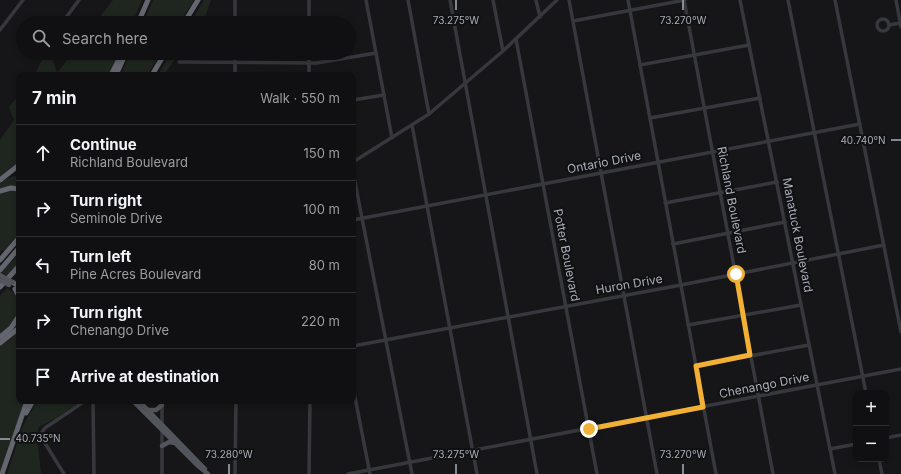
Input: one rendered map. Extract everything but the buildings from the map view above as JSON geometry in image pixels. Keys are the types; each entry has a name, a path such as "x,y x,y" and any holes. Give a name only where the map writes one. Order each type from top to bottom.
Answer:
{"highway":[{"path":"141,16 148,0"},
{"path":"188,16 198,0"},
{"path":"112,72 118,60"},
{"path":"117,72 123,60"},
{"path":"154,72 161,60"},
{"path":"0,180 16,167"},
{"path":"0,191 11,188 16,189"},
{"path":"0,260 16,242"},
{"path":"0,270 16,251"},
{"path":"0,287 16,269"},
{"path":"10,284 16,288"},
{"path":"0,337 11,328 16,320"},
{"path":"0,343 16,330"},
{"path":"2,474 26,404"},
{"path":"19,424 31,404"}],"main road":[{"path":"0,275 10,284"},
{"path":"0,280 10,284"},
{"path":"137,404 200,462 208,474"},
{"path":"142,404 175,443 197,466 208,474"},
{"path":"148,410 156,410 161,404"},
{"path":"162,446 167,442 175,443"}],"street":[{"path":"0,30 23,0"},
{"path":"67,16 79,0"},
{"path":"235,0 235,16"},
{"path":"309,0 309,16"},
{"path":"366,0 392,138"},
{"path":"408,0 429,114"},
{"path":"450,0 537,474"},
{"path":"493,0 503,51"},
{"path":"536,0 540,17"},
{"path":"356,160 429,114 503,51 557,0"},
{"path":"569,0 657,474"},
{"path":"628,0 716,474"},
{"path":"573,21 685,0"},
{"name":"Richland Boulevard","path":"685,0 772,474"},
{"name":"Manatuck Boulevard","path":"740,0 835,474"},
{"path":"788,0 865,390"},
{"path":"835,0 901,332"},
{"path":"889,25 900,25 896,0"},
{"name":"Potter Boulevard","path":"516,39 597,474"},
{"path":"640,65 749,45"},
{"path":"356,57 376,53"},
{"path":"179,62 309,63 340,60"},
{"path":"235,62 235,72"},
{"path":"309,63 309,72"},
{"path":"356,100 384,95"},
{"path":"650,118 760,98"},
{"name":"Ontario Drive","path":"356,219 860,124"},
{"path":"412,125 477,474"},
{"path":"665,203 777,182"},
{"path":"356,187 412,474"},
{"path":"673,244 785,222"},
{"name":"Huron Drive","path":"356,345 681,285 884,245"},
{"path":"688,325 801,304"},
{"path":"696,366 809,344"},
{"name":"Chenango Drive","path":"348,474 370,472 410,462 901,369"},
{"path":"356,402 370,472"},
{"path":"64,474 43,440 42,432 45,428 81,404"},
{"path":"93,404 94,474"},
{"path":"162,404 162,474"},
{"path":"235,474 236,404"},
{"path":"310,404 310,474"},
{"path":"889,437 901,435"},
{"path":"830,449 853,445"},
{"path":"880,462 882,474"}],"shaded area":[{"path":"113,0 142,0 135,16 100,16"},
{"path":"153,0 194,0 184,16 146,16"},
{"path":"204,0 211,0 205,16 194,16"},
{"path":"42,60 53,60 57,72 36,72"},
{"path":"67,60 116,60 110,72 58,72"},
{"path":"127,60 157,60 149,72 122,72"},
{"path":"167,60 174,60 166,72 160,72"},
{"path":"16,99 16,164 0,177 0,140 14,120 9,107"},
{"path":"16,176 16,188 0,189 0,183 7,178"},
{"path":"16,191 16,237 4,251 2,250 0,254 0,193"},
{"path":"16,257 16,266 7,276 1,272"},
{"path":"7,288 14,293 16,297 16,318 0,335 0,296"},
{"path":"16,334 16,404 24,404 0,473 0,346"},
{"path":"35,404 76,404 39,427 37,434 41,474 7,474 23,426"}],"route":[{"path":"589,429 703,407 696,366 750,355 736,274"}]}
